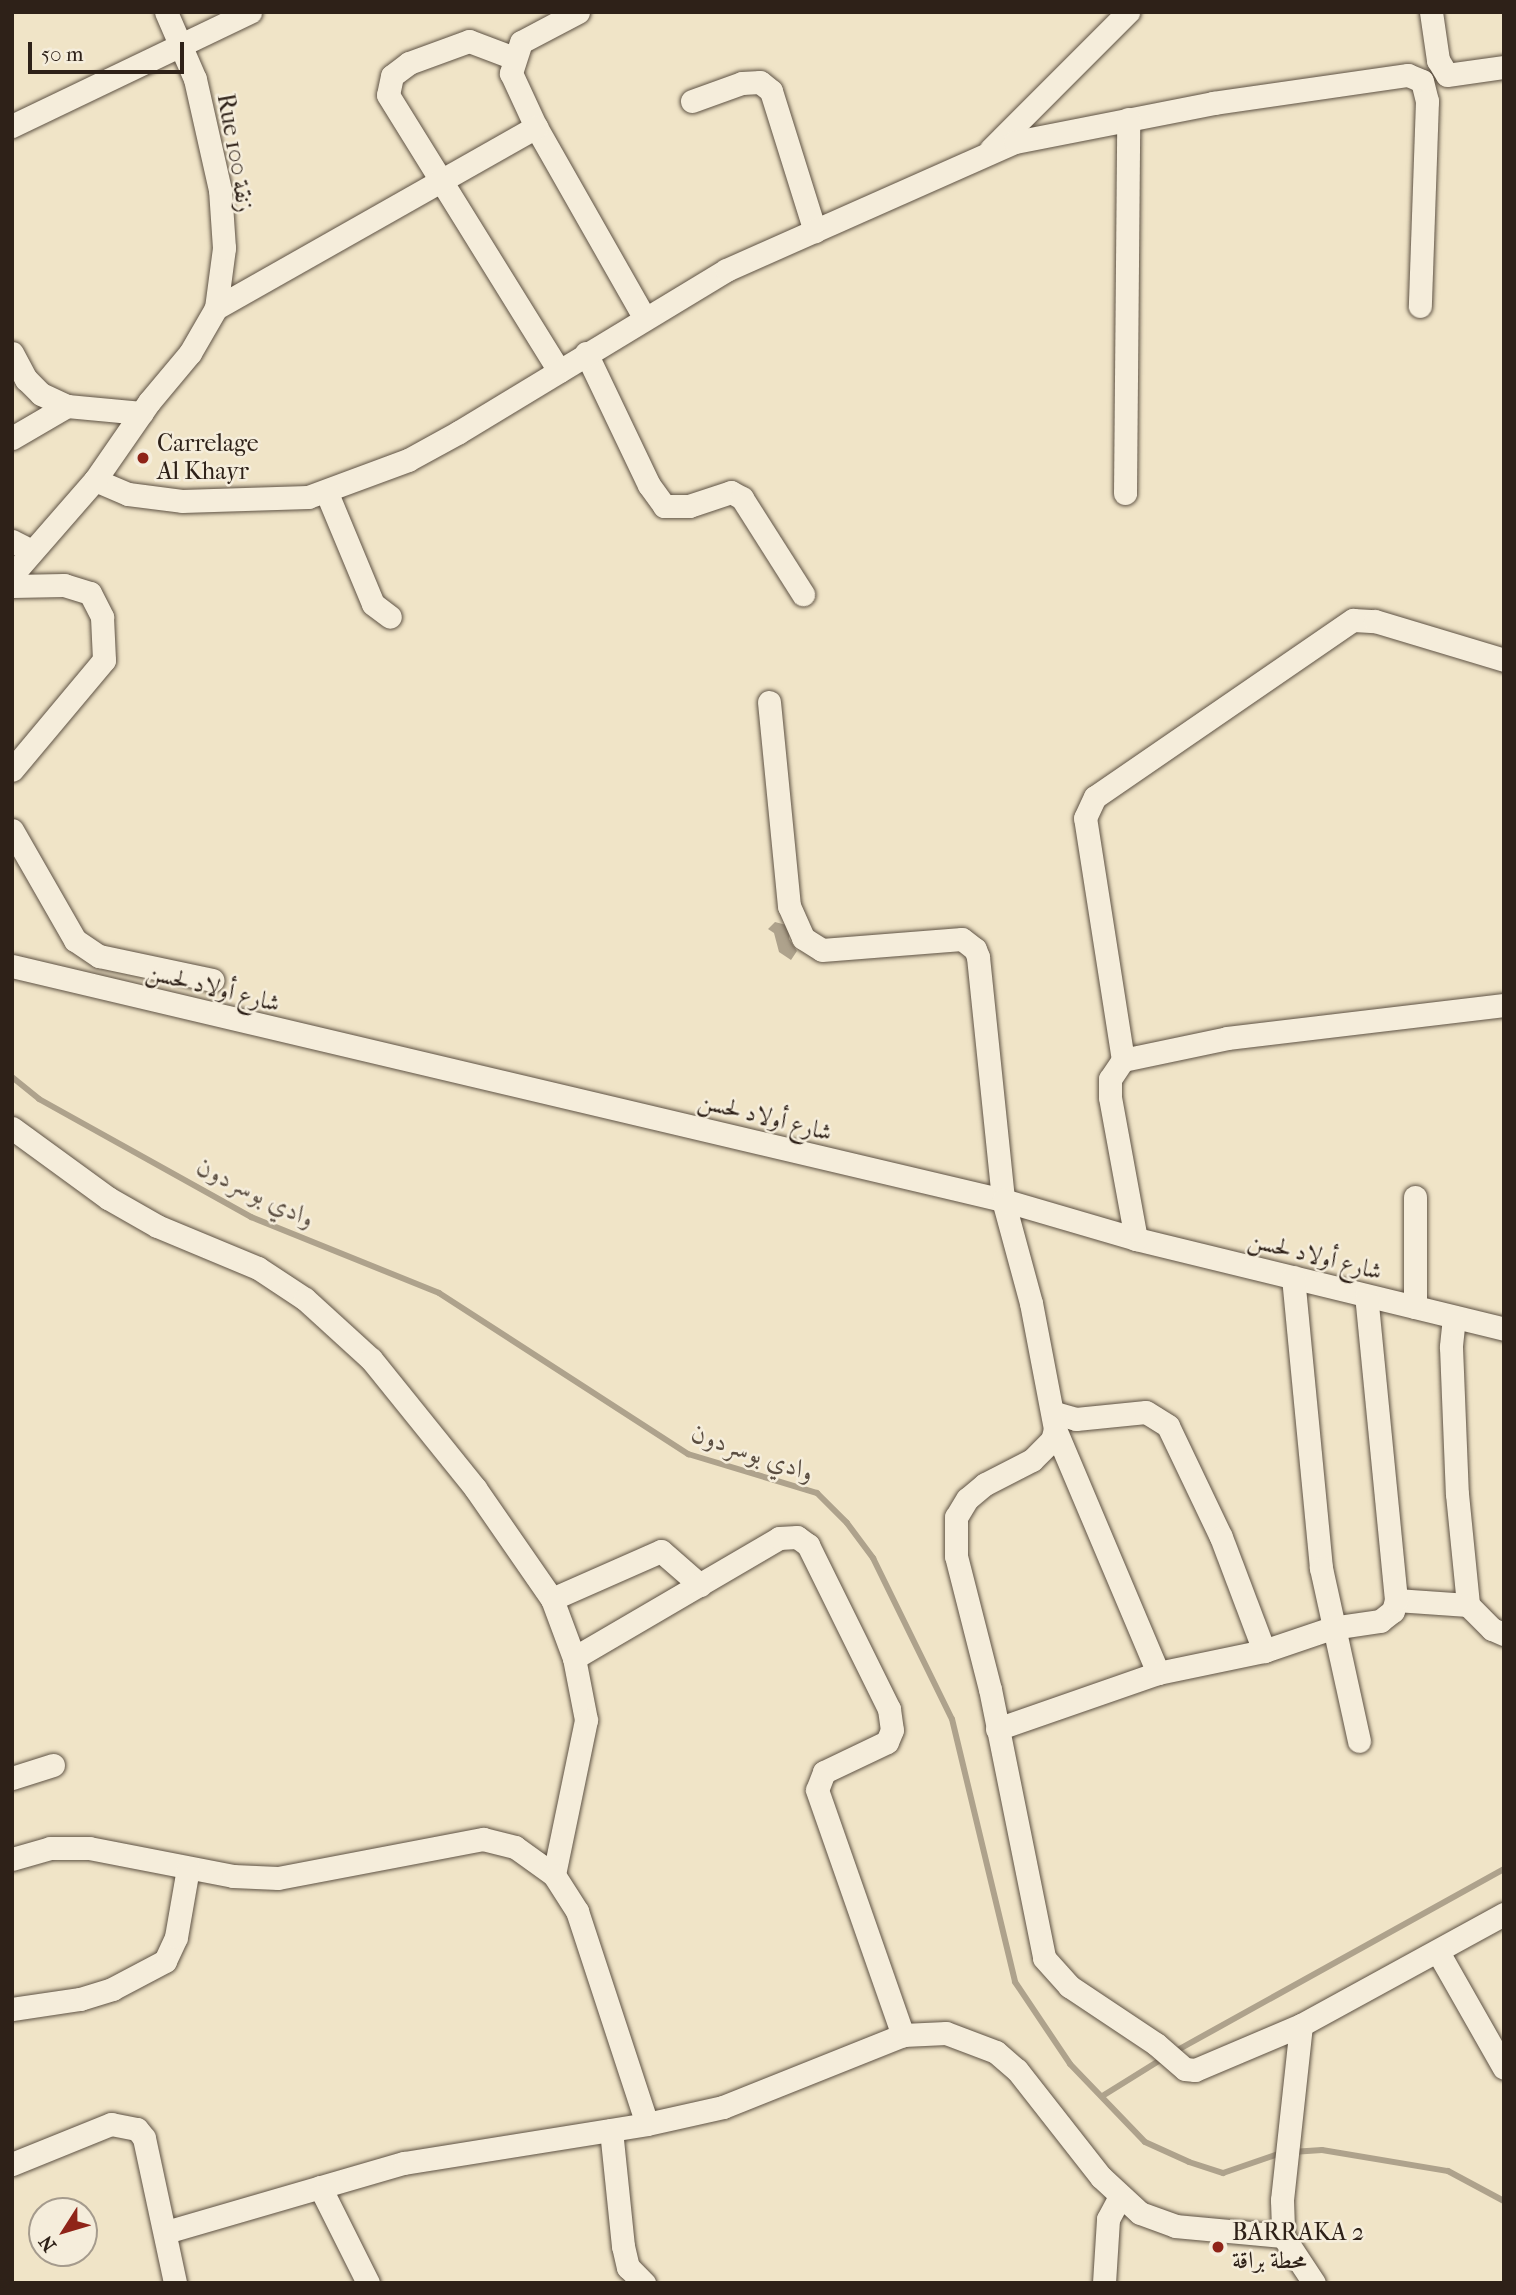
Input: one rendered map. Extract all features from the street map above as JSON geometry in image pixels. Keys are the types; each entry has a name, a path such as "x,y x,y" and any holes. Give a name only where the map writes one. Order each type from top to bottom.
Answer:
{"street":[{"name":"Rue 100 زنقة","path":"12,576 22,546 95,480 142,412 190,353 216,307 224,248 220,190 195,79 166,12"},
{"path":"12,126 250,12"},
{"path":"578,12 521,42 511,74 536,127 644,317"},
{"path":"984,156 1128,12"},
{"path":"1431,12 1438,60 1447,75 1504,67"},
{"path":"514,58 469,41 409,62 392,76 388,94 559,371"},
{"path":"95,480 128,494 182,501 308,497 408,460 726,270 984,156 1040,135 1128,119 1415,76 1426,88 1427,101 1420,306"},
{"path":"692,101 742,83 760,82 771,91 815,231"},
{"path":"1125,493 1128,119"},
{"path":"216,307 536,127"},
{"path":"12,353 26,379 41,394 67,406 142,412"},
{"path":"586,353 649,485 664,506 690,506 731,492 742,498 803,594"},
{"path":"12,439 67,406"},
{"path":"327,491 373,604 390,617"},
{"path":"12,586 64,585 90,593 102,617 104,660 12,770"},
{"path":"1136,1239 1110,1097 1110,1079 1123,1060 1085,818 1095,797 1353,620 1375,621 1504,660"},
{"path":"769,702 789,906 803,938 822,950 952,939 962,939 975,949 1003,1200 1055,1421 1158,1673"},
{"path":"12,830 75,940 99,956 212,980"},
{"name":"شارع أولاد لحسن","path":"12,966 1003,1200 1136,1239 1504,1329"},
{"path":"1123,1060 1227,1038 1504,1004"},
{"path":"12,1128 108,1198 168,1231 258,1268 305,1299 371,1359 423,1419 552,1599 574,1658 586,1720 554,1875"},
{"path":"1415,1197 1415,1307"},
{"path":"1293,1277 1312,1497 1332,1628 1359,1741"},
{"path":"997,1729 1158,1673 1264,1651 1332,1628 1380,1621 1393,1611 1396,1600 1366,1296"},
{"path":"1454,1317 1451,1347 1457,1494 1468,1605 1492,1629 1504,1634"},
{"path":"1055,1421 1146,1412 1168,1426 1221,1537 1264,1651"},
{"path":"1055,1421 1043,1451 985,1483 967,1499 956,1517 960,1578 997,1729 1044,1958 1069,1986 1156,2044 1185,2069 1204,2068 1301,2025 1504,1914"},
{"path":"574,1658 779,1538 797,1536 808,1545 889,1709 892,1730 887,1742 824,1772 817,1790 903,2035"},
{"path":"552,1599 661,1551 700,1585"},
{"path":"1396,1600 1468,1605"},
{"path":"12,1778 53,1765"},
{"path":"12,1859 65,1847 188,1868 278,1878 483,1839 515,1847 554,1875 577,1911 647,2124"},
{"path":"12,2009 91,1996 152,1971 165,1961 176,1937 188,1868"},
{"path":"1438,1952 1503,2064"},
{"path":"1301,2025 1282,2200 1283,2236 1314,2283"},
{"path":"166,2232 404,2163 647,2124 723,2107 903,2035 946,2033 996,2053 1017,2070 1119,2198 1140,2213 1175,2226 1283,2236"},
{"path":"12,2164 111,2124 137,2129 144,2138 175,2283"},
{"path":"611,2130 623,2246 628,2267 644,2283"},
{"path":"320,2187 368,2283"},
{"path":"1104,2283 1108,2219 1119,2198"}],"shaded area":[{"path":"775,922 790,926 789,939 797,951 791,960 779,952 774,933 768,929"}],"waterway":[{"name":"وادي بوسردون","path":"12,1077 39,1099 251,1217 439,1293 688,1454 817,1493 847,1523 873,1558 952,1719 1015,1982 1070,2064 1145,2142 1189,2162 1223,2173 1281,2153"},
{"path":"1174,2052 1504,1869"},
{"path":"1104,2095 1165,2057"},
{"path":"1292,2152 1322,2150 1448,2171 1504,2201"}],"place":[{"name":"Carrelage Al Khayr","path":"143,458"},
{"name":"BARRAKA 2 محطة براقة","path":"1218,2247"}]}
